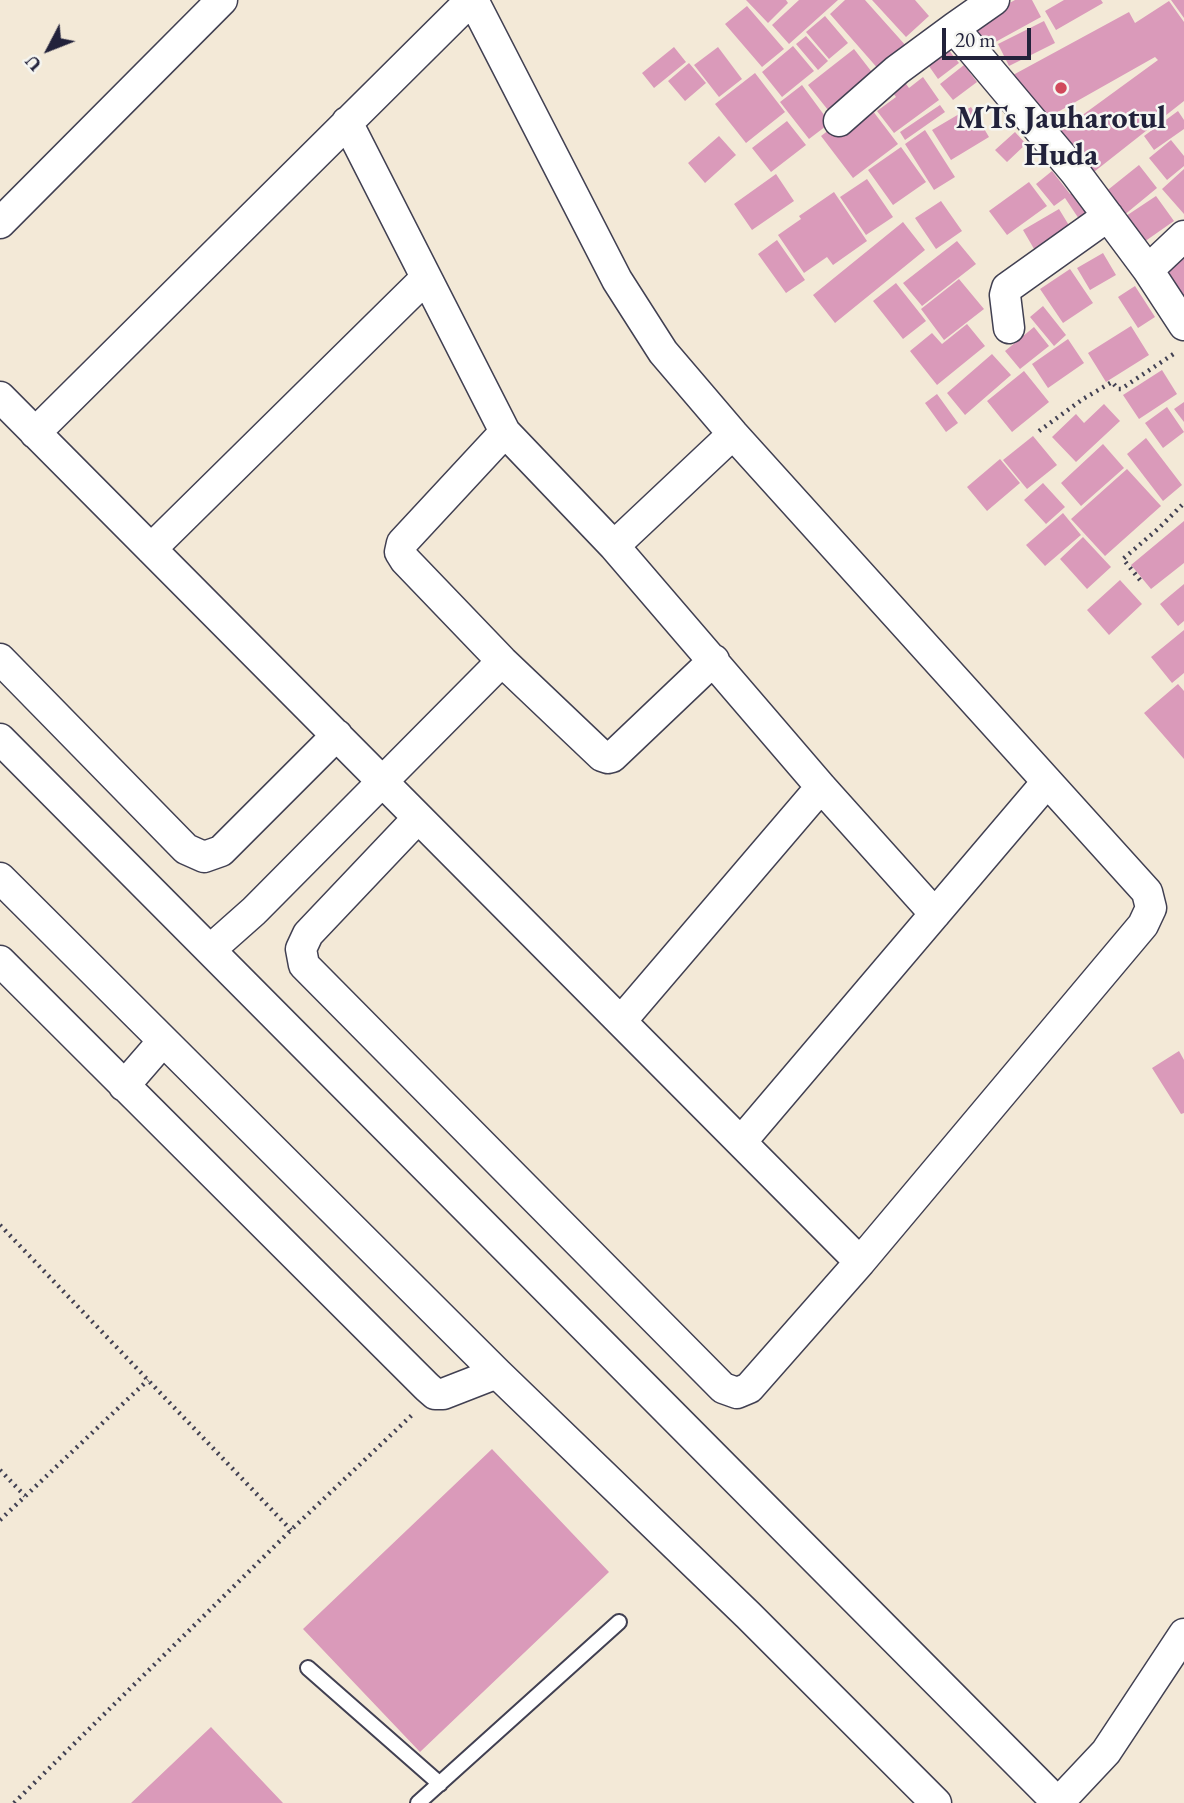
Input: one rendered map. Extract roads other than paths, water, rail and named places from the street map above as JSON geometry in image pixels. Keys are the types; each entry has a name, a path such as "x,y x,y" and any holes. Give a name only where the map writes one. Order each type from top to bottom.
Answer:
{"street":[{"path":"0,223 222,0"},
{"path":"35,433 472,0 617,280 663,352 733,434 1147,892 1151,908 1143,925 860,1262 749,1388 737,1393 723,1388 304,965 301,949 308,934 418,818"},
{"path":"839,121 897,70 994,0"},
{"path":"954,28 1075,172 1148,270 1184,326"},
{"path":"347,122 505,432 614,546 821,787 935,914"},
{"path":"1009,328 1005,295 1007,288 1108,216"},
{"path":"1148,270 1184,236"},
{"path":"151,549 426,278"},
{"path":"0,397 860,1262"},
{"path":"505,432 402,543 400,552 405,560 502,661 607,758 612,757 714,660"},
{"path":"614,546 733,434"},
{"path":"0,659 186,849 204,857 221,851 337,735"},
{"path":"210,950 254,911 502,661"},
{"path":"0,739 1058,1803 1106,1752 1184,1634"},
{"path":"741,1142 1047,782"},
{"path":"621,1021 821,787"},
{"path":"0,878 497,1373 749,1616 936,1803"},
{"path":"0,961 435,1394 452,1392 497,1373"},
{"path":"124,1086 163,1041"}],"lane":[{"path":"418,1803 619,1622"},
{"path":"308,1668 440,1784"}],"place":[{"name":"MTs Jauharotul Huda","path":"1061,88"}]}
